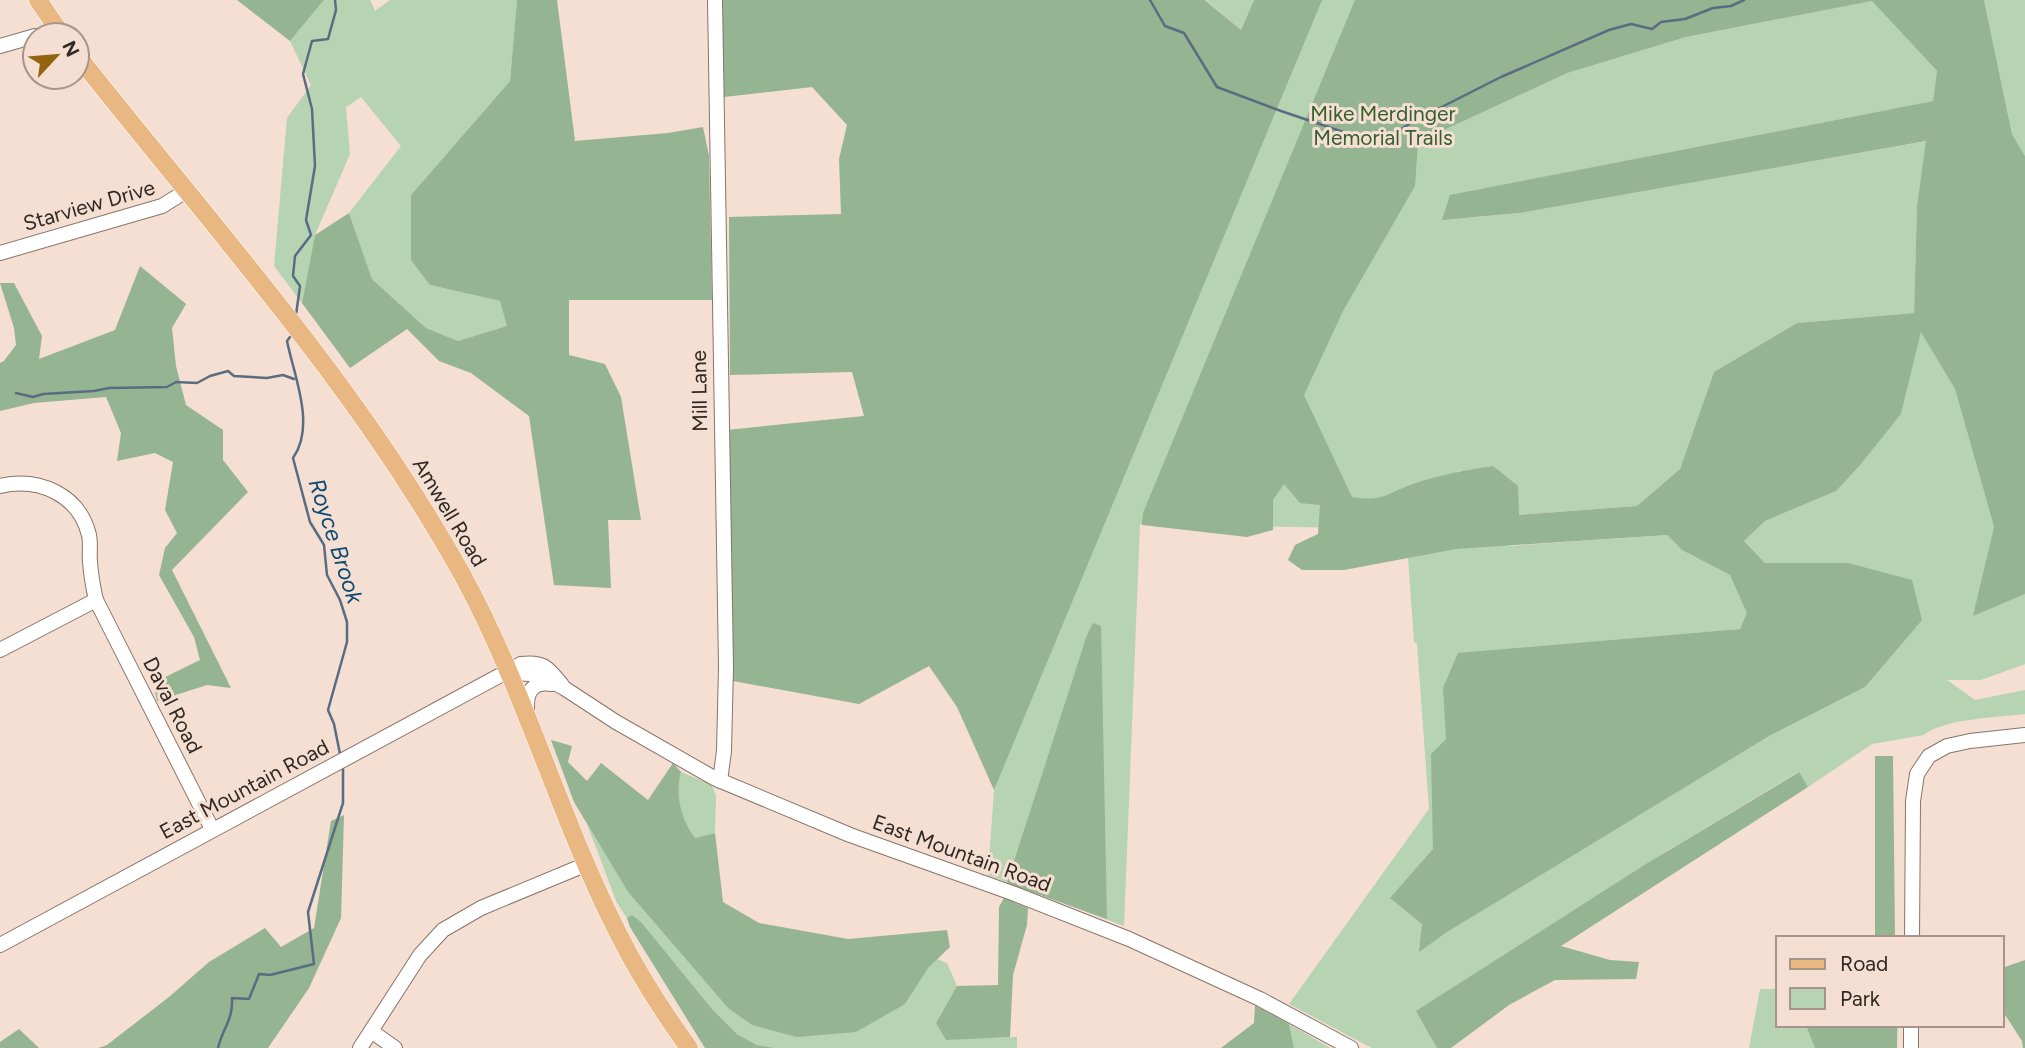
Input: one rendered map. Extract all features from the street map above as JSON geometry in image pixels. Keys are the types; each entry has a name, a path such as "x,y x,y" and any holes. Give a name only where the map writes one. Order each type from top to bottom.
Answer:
{"main road":[{"path":"38,0 52,21"},
{"name":"Amwell Road","path":"91,72 300,331 415,495 464,579 509,672 618,934 663,1012 689,1048"}],"street":[{"name":"Mill Lane","path":"715,0 726,667 724,751 720,781"},
{"path":"0,46 21,40"},
{"name":"Starview Drive","path":"0,253 162,206 186,191"},
{"name":"Daval Road","path":"0,486 28,482 42,485 67,499 78,512 89,537 96,600 212,830"},
{"path":"0,650 96,600"},
{"name":"East Mountain Road","path":"0,944 521,664 536,662 549,668 558,686 720,781 850,835 1034,901 1129,939 1260,999 1351,1048"},
{"path":"527,716 527,698 533,687 542,682 558,686"},
{"path":"1912,936 1913,801 1917,774 1929,756 1947,746 1970,740 2025,735"},
{"path":"360,1048 420,955 443,930 481,908 587,864"},
{"path":"1911,1027 1911,1048"},
{"path":"371,1031 395,1048"}],"green space":[{"path":"237,0 324,0 290,41"},
{"path":"324,0 370,0 375,11 390,0 517,0 510,81 411,195 430,285 500,301 508,326 458,341 426,328 372,279 349,213 401,146 361,97 346,107 350,154 315,235 302,303 274,266 287,118 311,85 290,41"},
{"path":"517,0 557,0 575,141 668,133 703,127 709,156 712,300 569,300 569,355 605,364 621,397 641,520 608,520 611,588 554,585 529,416 471,373 439,361 407,329 350,368 302,303 315,235 349,213 372,279 426,328 458,341 507,326 500,301 430,285 411,260 411,195 510,81"},
{"path":"722,0 1205,0 1241,30 1254,0 1322,0 994,790 957,707 929,666 859,704 733,681 726,430 864,416 852,372 730,375 729,217 841,214 839,159 847,125 812,87 724,97"},
{"path":"1206,0 1254,0 1241,30"},
{"name":"Mike Merdinger Memorial Trails","path":"1296,0 1633,0 1620,57 1686,37 1872,1 1937,71 1933,101 1518,182 1468,218 1520,213 1927,141 1917,206 1914,313 1797,323 1714,372 1680,469 1637,506 1518,515 1493,466 1456,472 1509,546 1667,535 1682,550 1730,575 1748,613 1740,629 1558,645 1769,736 1865,687 1848,563 1765,563 1744,541 1765,521 1836,491 1901,414 1921,331 1955,389 1994,527 1974,615 2025,594 2025,664 1981,680 1947,680 1975,700 2025,690 2025,714 1957,722 1943,725 1924,735 1872,744 1808,787 1798,772 1662,854 1426,1027 1437,1048 1372,1048 1289,1004 1429,809 1408,558 1411,558 1409,529 1140,524 1124,926 988,875 994,790"},
{"name":"Mike Merdinger Memorial Trails","path":"1355,0 1984,0 2012,134 2025,156 2025,594 1973,616 1994,527 1955,389 1921,332 1901,414 1860,465 1836,491 1765,521 1744,541 1765,563 1848,563 1912,580 1922,620 1865,687 1769,736 1447,932 1419,952 1422,924 1390,898 1433,849 1431,754 1446,739 1443,688 1458,653 1740,629 1747,613 1730,575 1682,550 1667,535 1456,549 1344,570 1302,570 1288,560 1295,545 1318,534 1320,505 1300,503 1284,484 1273,500 1273,530 1247,537 1142,525 1143,513","holes":["1872,1 1937,71 1933,101 1450,195 1442,220 1520,213 1926,141 1917,206 1914,313 1797,323 1714,372 1680,469 1637,506 1519,515 1518,486 1493,466 1433,478 1378,498 1352,497 1304,395 1343,311 1415,186 1418,142 1567,73 1686,37"]},
{"path":"1984,0 2025,0 2025,156 2012,134"},
{"path":"140,266 186,304 172,328 176,366 186,405 223,430 223,460 248,492 172,570 231,688 207,685 157,701 153,683 200,660 194,637 159,575 165,548 177,533 165,510 173,462 155,453 117,461 121,433 106,397 34,403 0,411 0,363 16,345 14,328 0,283 14,283 42,336 39,359 115,330"},
{"path":"1093,623 1101,626 1107,919 1007,883"},
{"path":"551,740 572,746 568,762 587,781 601,763 648,800 673,763 681,772 679,798 690,831 695,838 715,833 723,902 759,923 848,939 947,930 950,947 928,968 905,1004 856,1032 797,1037 752,1025 728,1008 628,892 574,802"},
{"path":"1875,756 1893,756 1895,936 1875,936"},
{"path":"681,772 712,785 716,796 715,833 695,838 690,831 679,798"},
{"path":"1799,772 1808,787 1561,946 1610,960 1639,962 1636,979 1555,980 1509,1005 1451,1048 1437,1048 1416,1011 1646,864"},
{"path":"344,815 341,918 309,988 268,1048 98,1048 107,1045 169,997 209,962 265,928 281,947 314,928 331,821"},
{"path":"587,824 628,892 728,1008 928,968 937,959 947,963 957,986 936,1023 978,1038 1017,1037 1017,1048 775,1048 757,1045 737,1034 712,1009 642,923 632,916 627,918 617,903"},
{"path":"1004,898 1028,908 1027,925 1013,975 1010,1037 946,1040 936,1023 957,986 998,985 999,907"},
{"path":"632,915 642,923 712,1009 737,1034 757,1045 775,1048 705,1048 630,927 627,918"},
{"path":"2025,960 2025,1048 2004,1013 2004,967"},
{"path":"1760,989 1776,989 1776,1027 1898,1027 1897,1048 1749,1048"},
{"path":"1255,1005 1289,1024 1294,1048 1221,1048 1254,1023"},
{"path":"1289,1024 1330,1048 1294,1048"},
{"path":"1807,1027 1897,1027 1897,1048 1815,1048"},
{"path":"19,1029 39,1048 0,1048 0,1042"}],"waterway":[{"name":"Royce Brook","path":"296,315 300,286 293,276 295,256 311,235 306,220 315,166 312,109 303,74 312,41 328,39 336,10 335,0"},
{"path":"1150,0 1165,26 1184,33 1217,87 1355,136 1388,138 1412,122 1501,77 1609,30 1631,24 1652,29 1661,22 1685,19 1744,0"},
{"name":"Royce Brook","path":"290,337 287,341 303,416 300,445 293,458 310,522 324,545 327,575 340,600 347,622 347,642 328,710 334,724 340,754"},
{"path":"16,393 33,397 109,388 167,387 176,382 197,383 228,371 234,376 267,378 283,375 294,379"},
{"name":"Royce Brook","path":"218,1048 229,1018 232,998 249,999 259,974 270,975 314,964 308,912 343,803 343,768"}]}
